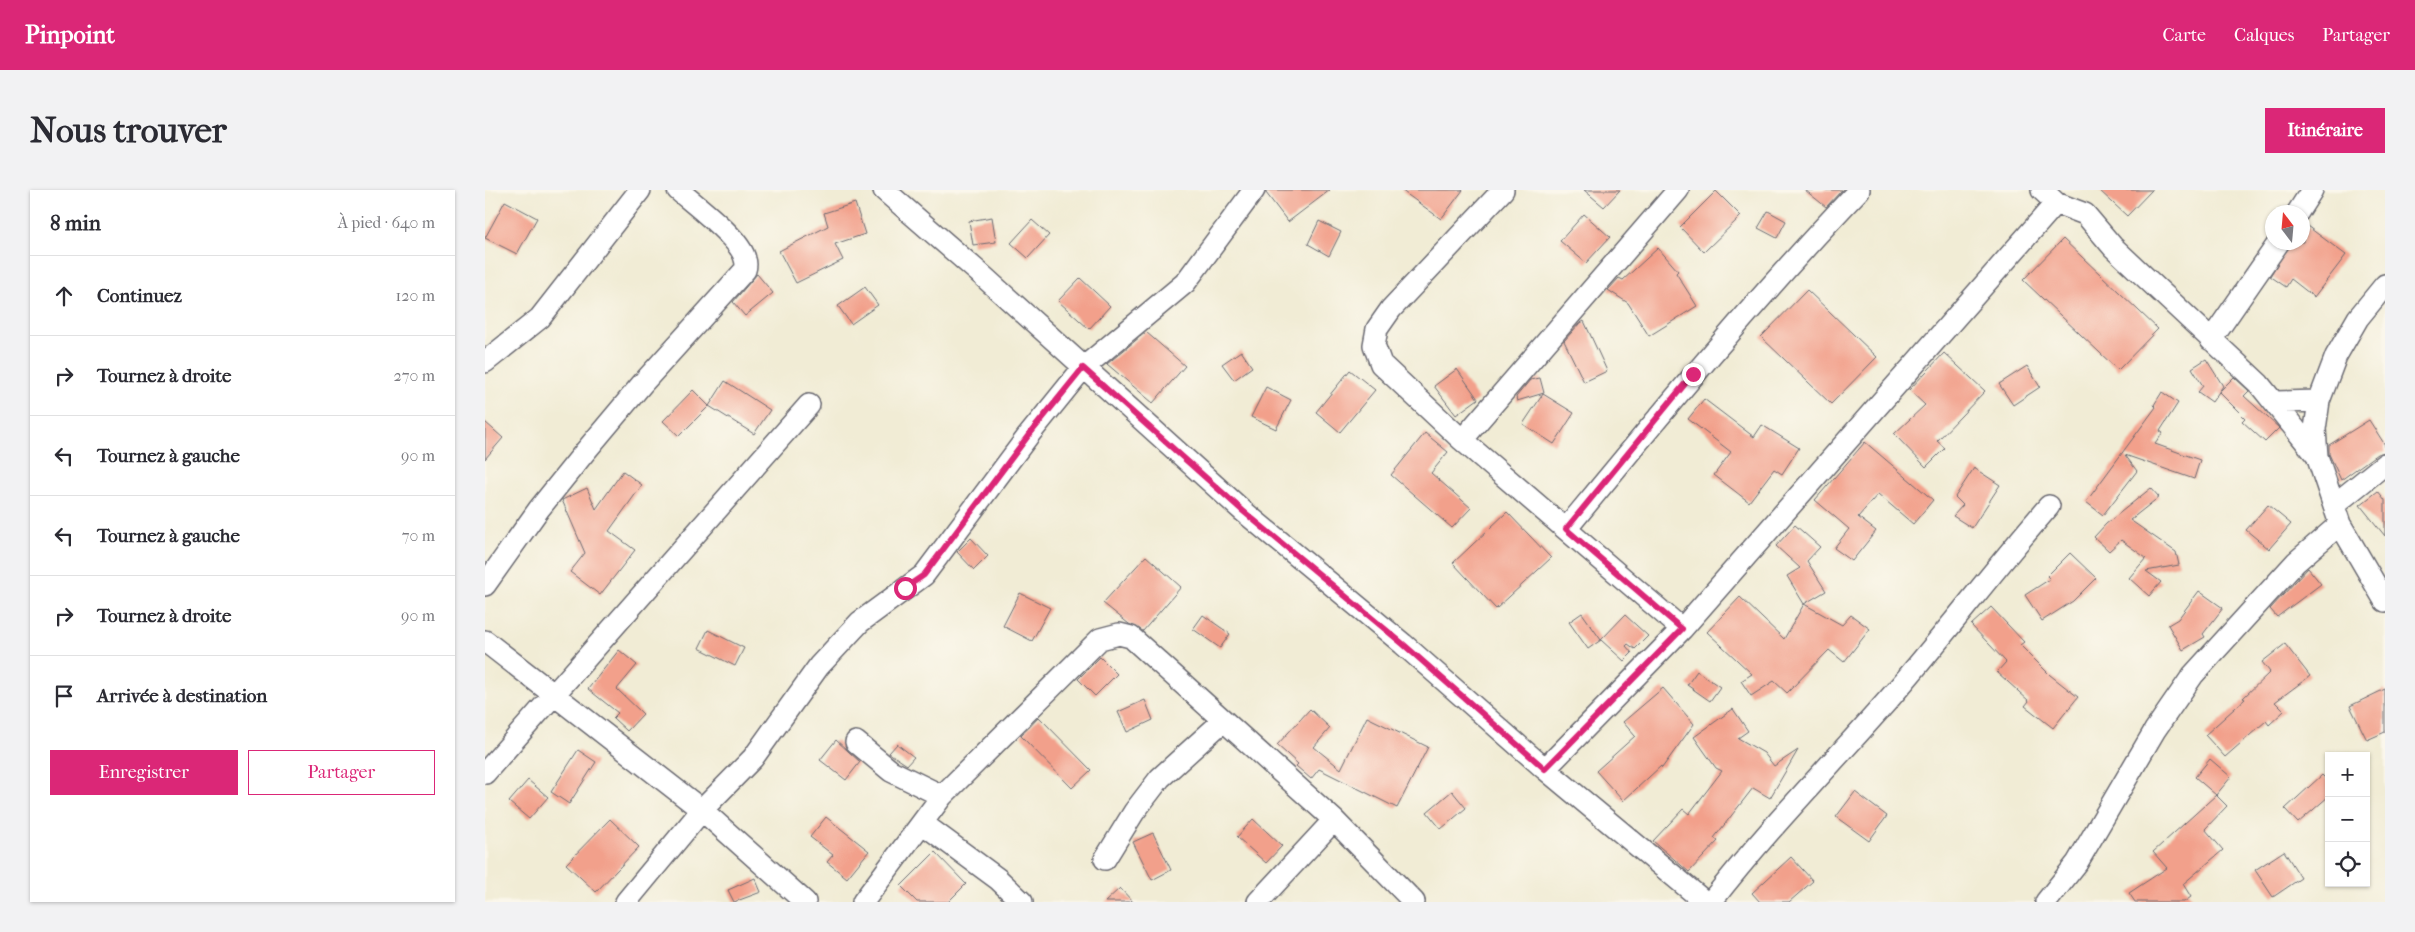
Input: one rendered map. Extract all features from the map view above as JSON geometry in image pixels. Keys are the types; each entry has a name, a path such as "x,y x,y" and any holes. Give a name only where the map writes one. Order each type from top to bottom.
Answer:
{"street":[{"path":"485,362 540,318 640,190"},
{"path":"485,585 539,509 584,453 642,384 745,270 746,259 739,247 710,218 677,190"},
{"path":"884,190 1243,511 1403,644 1545,769 1705,902"},
{"path":"625,902 702,810 753,758 774,732 803,686 860,622 924,575 1028,436 1083,368 1185,283 1254,190"},
{"path":"1503,190 1391,308 1377,329 1374,345 1381,364 1463,440 1682,629"},
{"path":"1463,440 1678,190"},
{"path":"1566,529 1693,374 1738,326 1769,286 1859,190"},
{"path":"2302,205 2312,190"},
{"path":"1545,769 1682,629 2061,197 2085,214 2113,247 2276,402 2317,456"},
{"path":"2211,340 2273,250"},
{"path":"2385,285 2358,318 2336,356 2319,401 2315,429 2317,456 2337,515 2385,601"},
{"path":"2276,402 2319,401"},
{"path":"485,773 809,405"},
{"path":"2046,902 2077,863 2155,730 2193,675 2385,464"},
{"path":"1711,902 1746,857 1889,698 2049,506"},
{"path":"863,902 942,796 1100,639 1119,634 1131,637 1334,820 1414,902"},
{"path":"485,641 702,810 805,902"},
{"path":"1105,859 1134,812 1160,778 1223,721"},
{"path":"856,742 891,771 942,796"},
{"path":"1258,902 1334,820"},
{"path":"922,823 998,879 1022,902"}],"building":[{"path":"1266,190 1330,190 1288,222 1266,193"},
{"path":"1401,190 1463,190 1441,219"},
{"path":"1584,190 1620,190 1604,207"},
{"path":"1805,190 1842,190 1826,207"},
{"path":"2099,190 2152,190 2127,216"},
{"path":"1716,191 1741,216 1704,252 1680,227"},
{"path":"505,201 537,218 517,254 485,238"},
{"path":"855,203 865,234 835,244 843,260 796,283 779,251 828,226 824,213"},
{"path":"1768,211 1786,221 1777,238 1758,228"},
{"path":"1584,214 1610,237 1586,263 1560,241"},
{"path":"992,217 996,242 973,245 969,221"},
{"path":"1032,220 1049,235 1028,258 1011,243"},
{"path":"1319,221 1341,232 1329,256 1308,244"},
{"path":"2310,228 2346,255 2314,297 2291,279 2286,287 2270,276 2286,250 2310,250"},
{"path":"2063,239 2158,329 2118,370 2023,280"},
{"path":"1658,248 1678,271 1676,273 1697,306 1649,336 1628,303 1608,290 1619,278 1623,280"},
{"path":"757,274 773,293 745,316 733,302"},
{"path":"1080,278 1110,306 1089,329 1058,301"},
{"path":"865,287 878,305 851,324 838,306"},
{"path":"1807,290 1877,357 1831,404 1761,337"},
{"path":"1584,321 1607,371 1584,382 1564,341"},
{"path":"1146,332 1185,366 1153,403 1107,364"},
{"path":"1241,351 1252,367 1234,380 1222,364"},
{"path":"1944,353 1985,391 1937,441 1945,448 1926,467 1894,434 1925,405 1909,390"},
{"path":"2206,359 2223,386 2212,402 2198,392 2203,386 2192,368"},
{"path":"2027,366 2040,387 2013,405 1999,384"},
{"path":"1457,369 1478,399 1456,415 1434,386"},
{"path":"1350,370 1375,390 1340,432 1316,412"},
{"path":"2234,377 2249,391 2244,396 2279,428 2265,442 2242,421 2245,418 2219,392"},
{"path":"1540,378 1544,393 1517,401 1516,397 1530,380"},
{"path":"725,381 770,410 754,434 709,406"},
{"path":"1266,387 1291,400 1276,429 1251,417"},
{"path":"693,390 709,406 679,436 663,421"},
{"path":"2162,392 2178,403 2160,431 2163,433 2155,444 2200,460 2194,479 2125,455 2137,471 2103,515 2086,502 2156,407 2154,405"},
{"path":"1543,394 1574,413 1554,444 1523,424"},
{"path":"1704,399 1754,437 1762,425 1799,448 1782,474 1774,469 1749,502 1714,475 1731,452 1688,419"},
{"path":"2369,420 2385,445 2385,452 2377,454 2341,480 2329,454 2329,445"},
{"path":"485,422 503,438 485,459"},
{"path":"1425,433 1448,452 1431,473 1471,508 1452,528 1391,475"},
{"path":"1865,442 1933,500 1913,524 1878,494 1858,517 1876,531 1852,561 1834,548 1849,529 1815,500"},
{"path":"1974,468 2000,485 1972,528 1953,516 1963,505 1955,497"},
{"path":"623,471 642,485 609,531 635,550 600,595 570,572 585,553 562,500 587,488 596,509"},
{"path":"2151,488 2159,497 2130,520 2176,552 2179,565 2146,571 2161,582 2149,596 2129,578 2146,558 2121,540 2109,551 2094,537 2106,524"},
{"path":"2378,491 2385,500 2385,536 2360,505"},
{"path":"2268,505 2291,524 2269,549 2246,530"},
{"path":"1507,512 1551,558 1496,609 1453,563"},
{"path":"1795,525 1820,547 1807,561 1826,591 1804,604 1787,576 1800,568 1776,546"},
{"path":"971,538 988,556 974,570 957,552"},
{"path":"2070,553 2096,578 2073,601 2042,621 2025,595 2050,579 2047,576"},
{"path":"1146,556 1181,587 1143,631 1129,624 1103,603"},
{"path":"2308,568 2321,584 2277,617 2270,609"},
{"path":"2199,591 2223,608 2203,634 2205,637 2183,650 2168,625 2178,619"},
{"path":"1020,593 1050,608 1032,641 1003,626"},
{"path":"1740,597 1784,639 1804,604 1842,625 1851,615 1870,629 1844,662 1829,650 1787,693 1774,681 1751,696 1741,681 1752,674 1707,632"},
{"path":"1991,607 2024,642 2020,645 2050,675 2078,697 2053,728 2025,706 2029,701 1997,672 2006,662 1971,625"},
{"path":"1582,613 1601,640 1588,649 1569,622"},
{"path":"1203,615 1230,634 1220,648 1193,629"},
{"path":"1625,615 1648,636 1635,649 1628,644 1626,646 1632,653 1624,661 1601,640"},
{"path":"708,630 744,648 735,666 699,648"},
{"path":"2285,644 2310,676 2275,702 2284,711 2269,725 2266,721 2225,757 2205,735 2245,699 2243,698 2270,672 2262,662"},
{"path":"619,650 637,665 617,689 643,714 627,731 613,718 618,713 588,689"},
{"path":"1100,657 1117,674 1095,696 1078,679"},
{"path":"1697,671 1720,687 1710,701 1687,685"},
{"path":"1663,688 1694,724 1662,768 1661,766 1623,801 1596,771 1635,736 1623,722"},
{"path":"2385,689 2385,732 2367,740 2350,706"},
{"path":"1145,700 1153,720 1127,732 1118,712"},
{"path":"1310,709 1330,728 1314,747 1341,769 1367,717 1428,747 1397,808 1319,769 1311,779 1277,745"},
{"path":"1733,709 1748,731 1738,738 1764,753 1774,766 1798,750 1770,798 1753,788 1714,838 1718,841 1689,872 1653,841 1683,809 1689,814 1722,771 1716,768 1694,737"},
{"path":"1039,717 1091,770 1072,788 1021,736"},
{"path":"836,740 860,762 846,780 820,760"},
{"path":"897,744 914,757 907,765 889,753"},
{"path":"578,750 596,762 569,804 551,792"},
{"path":"2210,759 2231,777 2216,795 2195,777"},
{"path":"2322,775 2325,778 2325,799 2298,823 2285,809"},
{"path":"528,780 548,797 529,819 509,802"},
{"path":"1452,791 1466,808 1441,829 1427,812"},
{"path":"1855,792 1887,816 1869,841 1836,817"},
{"path":"2216,795 2227,806 2205,829 2223,850 2183,884 2191,897 2184,902 2135,902 2129,893 2167,868 2153,852"},
{"path":"826,817 869,851 847,878 827,862 833,855 810,837"},
{"path":"610,819 639,847 596,892 566,864"},
{"path":"1253,819 1282,846 1266,863 1237,837"},
{"path":"1153,833 1171,870 1152,880 1133,842"},
{"path":"2284,851 2301,878 2273,897 2255,870"},
{"path":"935,852 966,884 948,902 917,902 901,886"},
{"path":"1791,857 1813,881 1789,902 1760,902 1752,893"},
{"path":"755,878 761,892 734,902 728,890"},
{"path":"1120,888 1133,902 1105,902"}],"route":[{"path":"905,588 924,575 1028,436 1083,368 1243,511 1403,644 1545,769 1682,629 1566,529 1693,374"}]}
